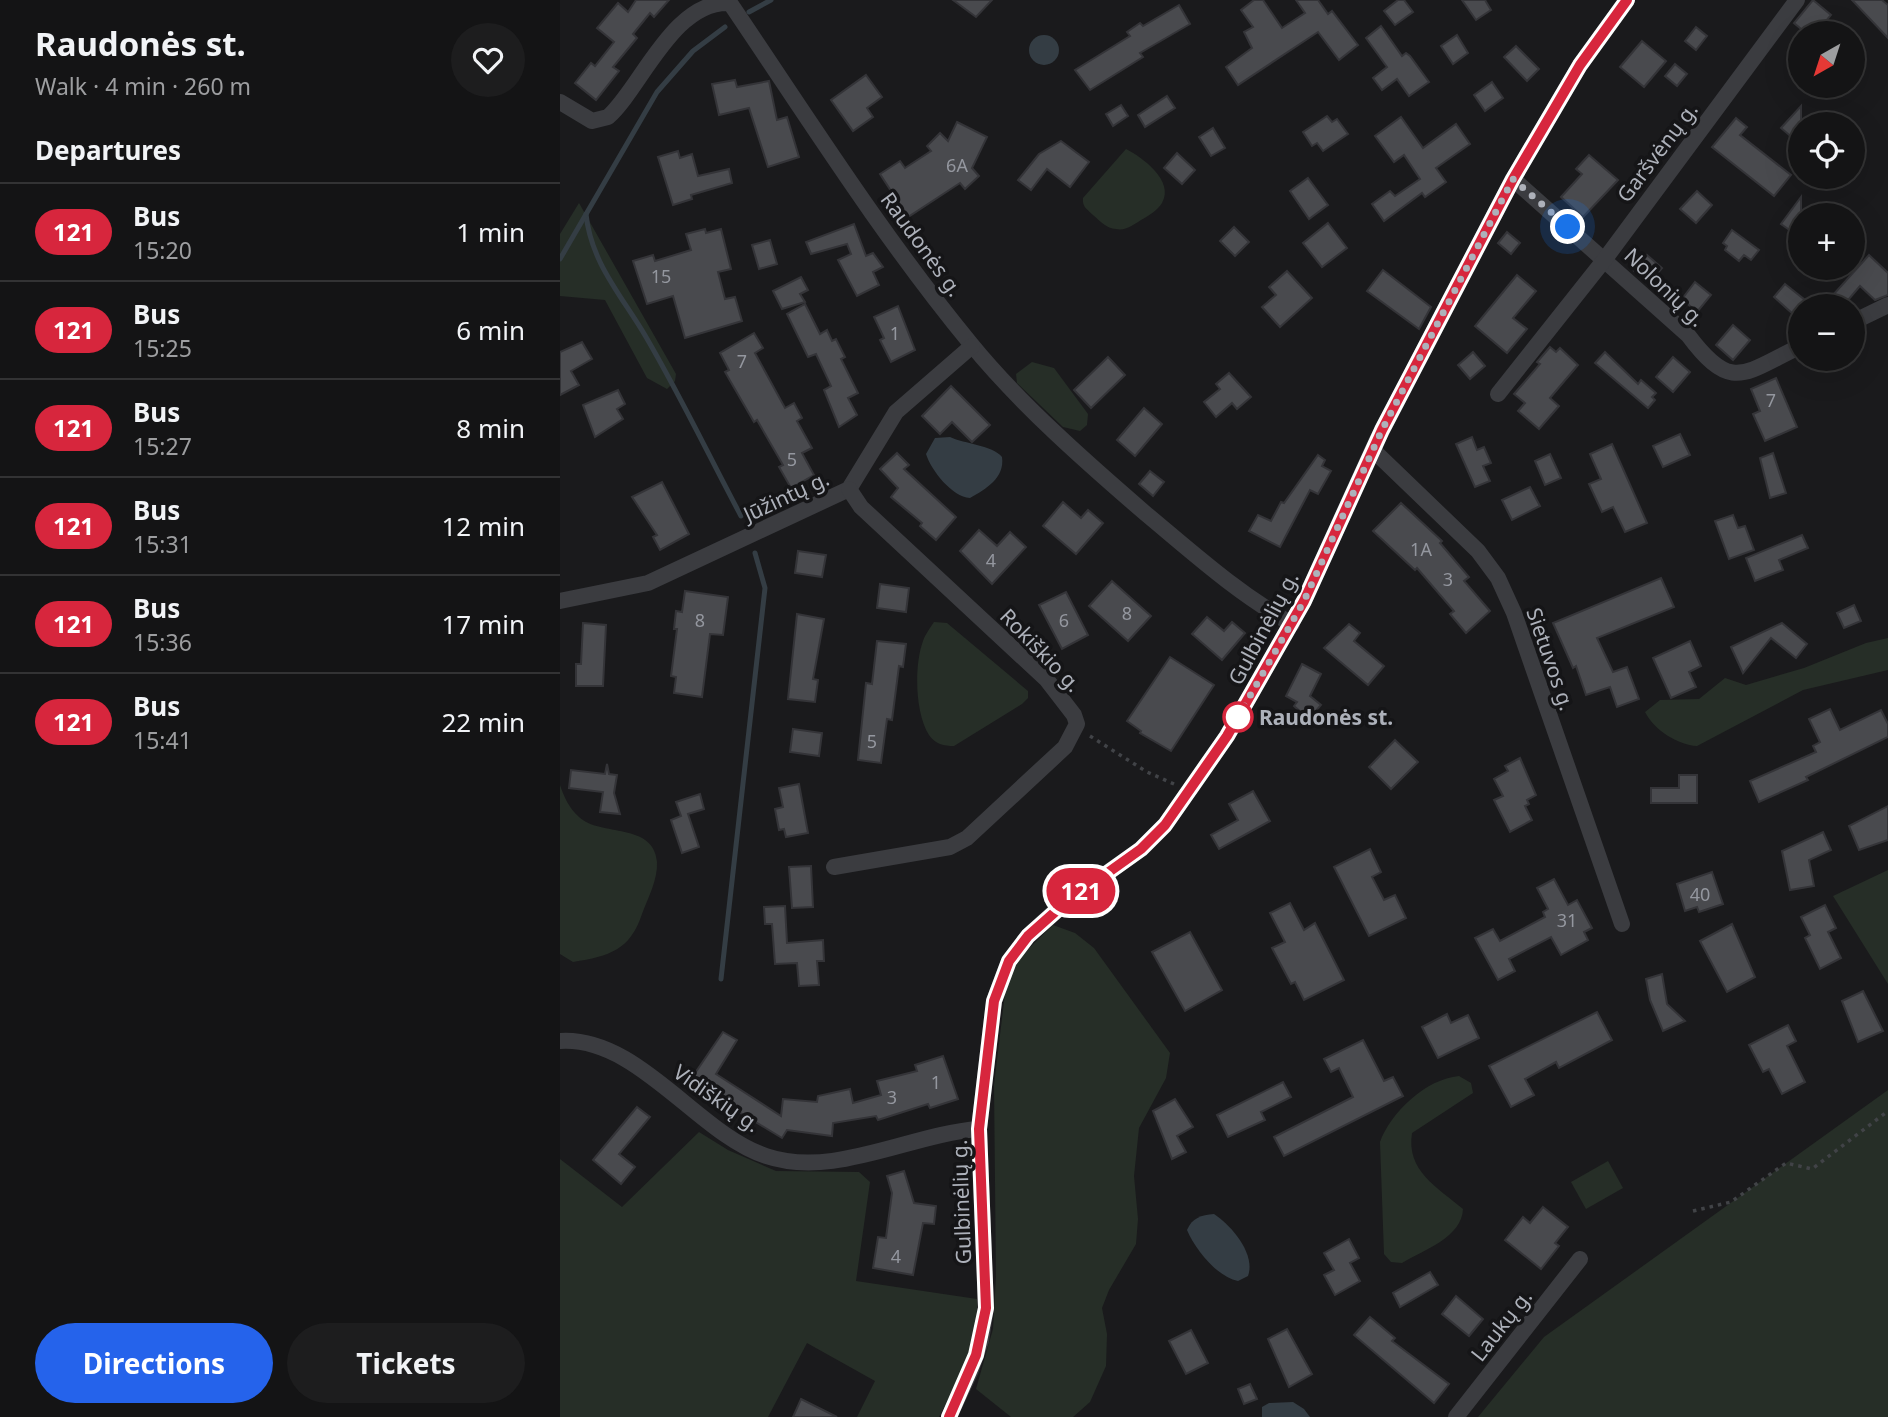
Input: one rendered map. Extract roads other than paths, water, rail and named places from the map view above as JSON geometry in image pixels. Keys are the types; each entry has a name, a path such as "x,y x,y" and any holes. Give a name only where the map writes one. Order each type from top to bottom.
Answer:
{"street":[{"name":"Gulbinėlių g.","path":"949,1417 975,1360 986,1308 979,1129 994,1001 1009,961 1028,936 1064,904 1141,849 1165,825 1227,736 1292,624 1373,450 1513,179 1580,65 1627,0"},
{"name":"Garšvėnų g.","path":"1498,394 1605,259 1797,0"},
{"name":"Raudonės g.","path":"560,102 592,121 608,117 676,25 691,12 708,4 732,2 891,243 972,346 1056,432 1135,504 1234,589 1292,624"},
{"name":"Nolonių g.","path":"1513,179 1688,335 1703,356 1726,372 1745,373 1788,352"},
{"path":"1865,316 1888,305"},
{"name":"Jūžintų g.","path":"560,601 648,583 849,489 896,412 972,346"},
{"name":"Sietuvos g.","path":"1373,450 1478,551 1498,578 1514,613 1622,924"},
{"name":"Rokiškio g.","path":"834,867 950,847 967,838 1065,747 1075,729 1074,715 1047,680 861,507 849,489"},
{"name":"Vidiškių g.","path":"560,1041 583,1043 611,1053 736,1139 764,1156 790,1162 821,1165 945,1132 979,1129"},
{"name":"Laukų g.","path":"1456,1417 1580,1259"}],"waterway":[{"path":"749,12 771,0"},
{"path":"560,259 657,92 693,51 725,27"},
{"path":"586,214 589,232 601,264 659,359 741,516"},
{"path":"721,979 765,588 755,553"}],"place":[{"name":"Raudonės st.","path":"1238,717"}]}
